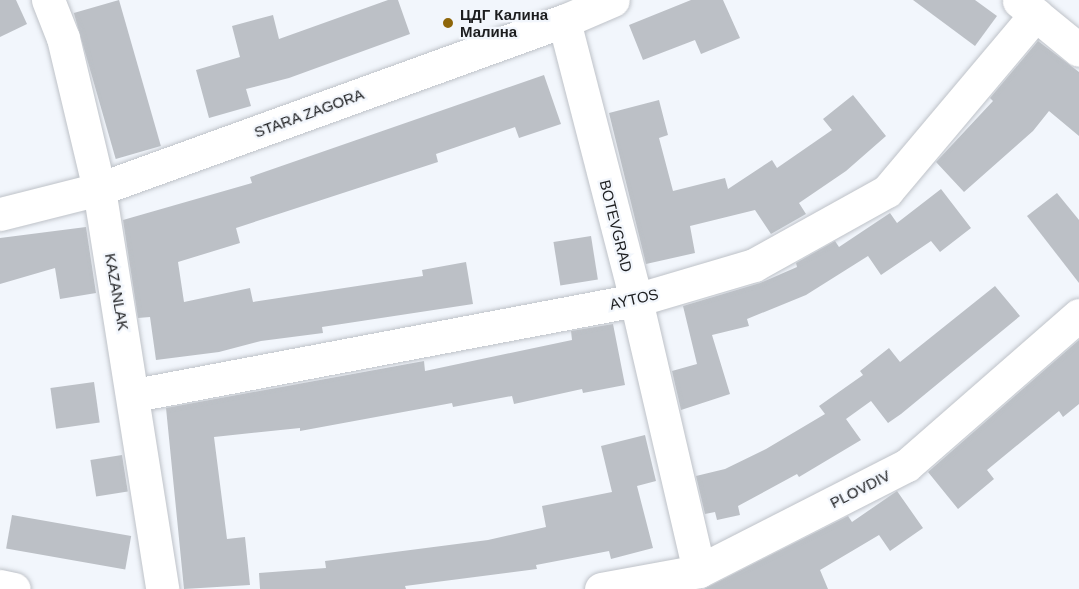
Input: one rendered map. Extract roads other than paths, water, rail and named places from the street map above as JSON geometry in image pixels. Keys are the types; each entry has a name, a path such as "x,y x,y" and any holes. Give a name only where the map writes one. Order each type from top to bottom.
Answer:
{"street":[{"name":"KAZANLAK","path":"48,0 63,38 99,189 135,395 162,589"},
{"name":"STARA ZAGORA","path":"0,214 99,189 564,21 613,0"},
{"path":"1026,7 1079,50"},
{"name":"AYTOS","path":"135,395 636,300 754,265 887,191 1026,7"},
{"name":"BOTEVGRAD","path":"564,21 636,300 699,571"},
{"name":"PLOVDIV","path":"601,589 699,571 908,465 1079,315"},
{"path":"0,586 14,589"}],"place":[{"name":"ЦДГ Калина Малина","path":"448,23"}]}
